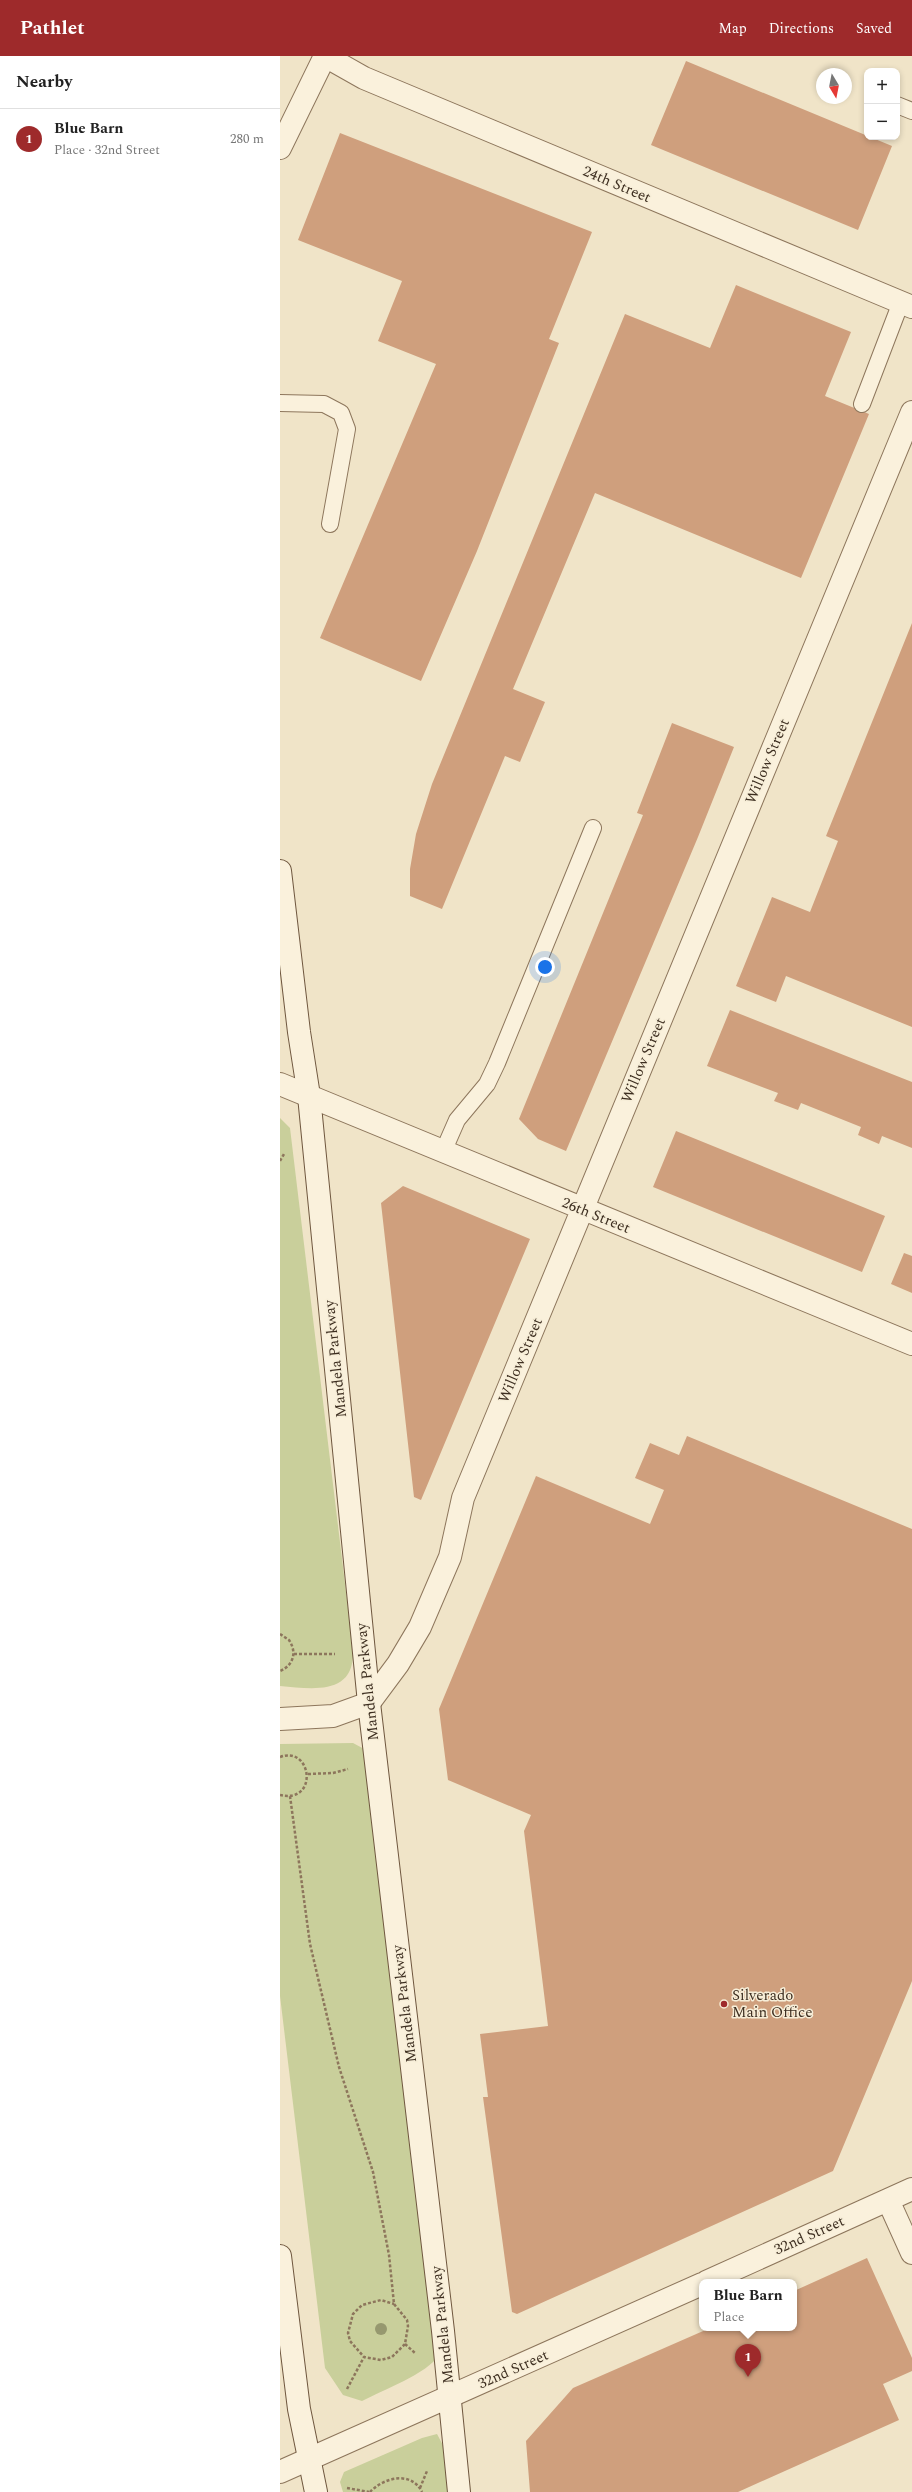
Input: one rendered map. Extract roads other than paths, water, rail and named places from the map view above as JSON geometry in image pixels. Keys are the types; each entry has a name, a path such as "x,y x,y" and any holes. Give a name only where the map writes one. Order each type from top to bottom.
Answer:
{"street":[{"path":"280,148 325,56"},
{"name":"24th Street","path":"325,56 364,78 907,305"},
{"name":"Willow Street","path":"369,1703 398,1664 420,1627 450,1557 463,1498 912,412"},
{"name":"Mandela Parkway","path":"280,871 299,1032 309,1096 363,1648 450,2398 459,2492"},
{"name":"26th Street","path":"280,1084 581,1210 912,1344"},
{"path":"280,1719 333,1716 369,1703"},
{"name":"32nd Street","path":"713,2279 912,2189"},
{"path":"888,2200 912,2253"},
{"path":"280,2256 299,2409 316,2492"},
{"name":"32nd Street","path":"280,2472 309,2458 450,2398 699,2285"}],"lane":[{"path":"900,106 912,111"},
{"path":"862,404 907,305"},
{"path":"280,403 324,404 341,413 347,429 330,524"},
{"path":"443,1152 457,1120 487,1084 497,1063 594,828"}],"place":[{"name":"Silverado Main Office","path":"724,2004"},
{"name":"Blue Barn","path":"748,2377"}]}
